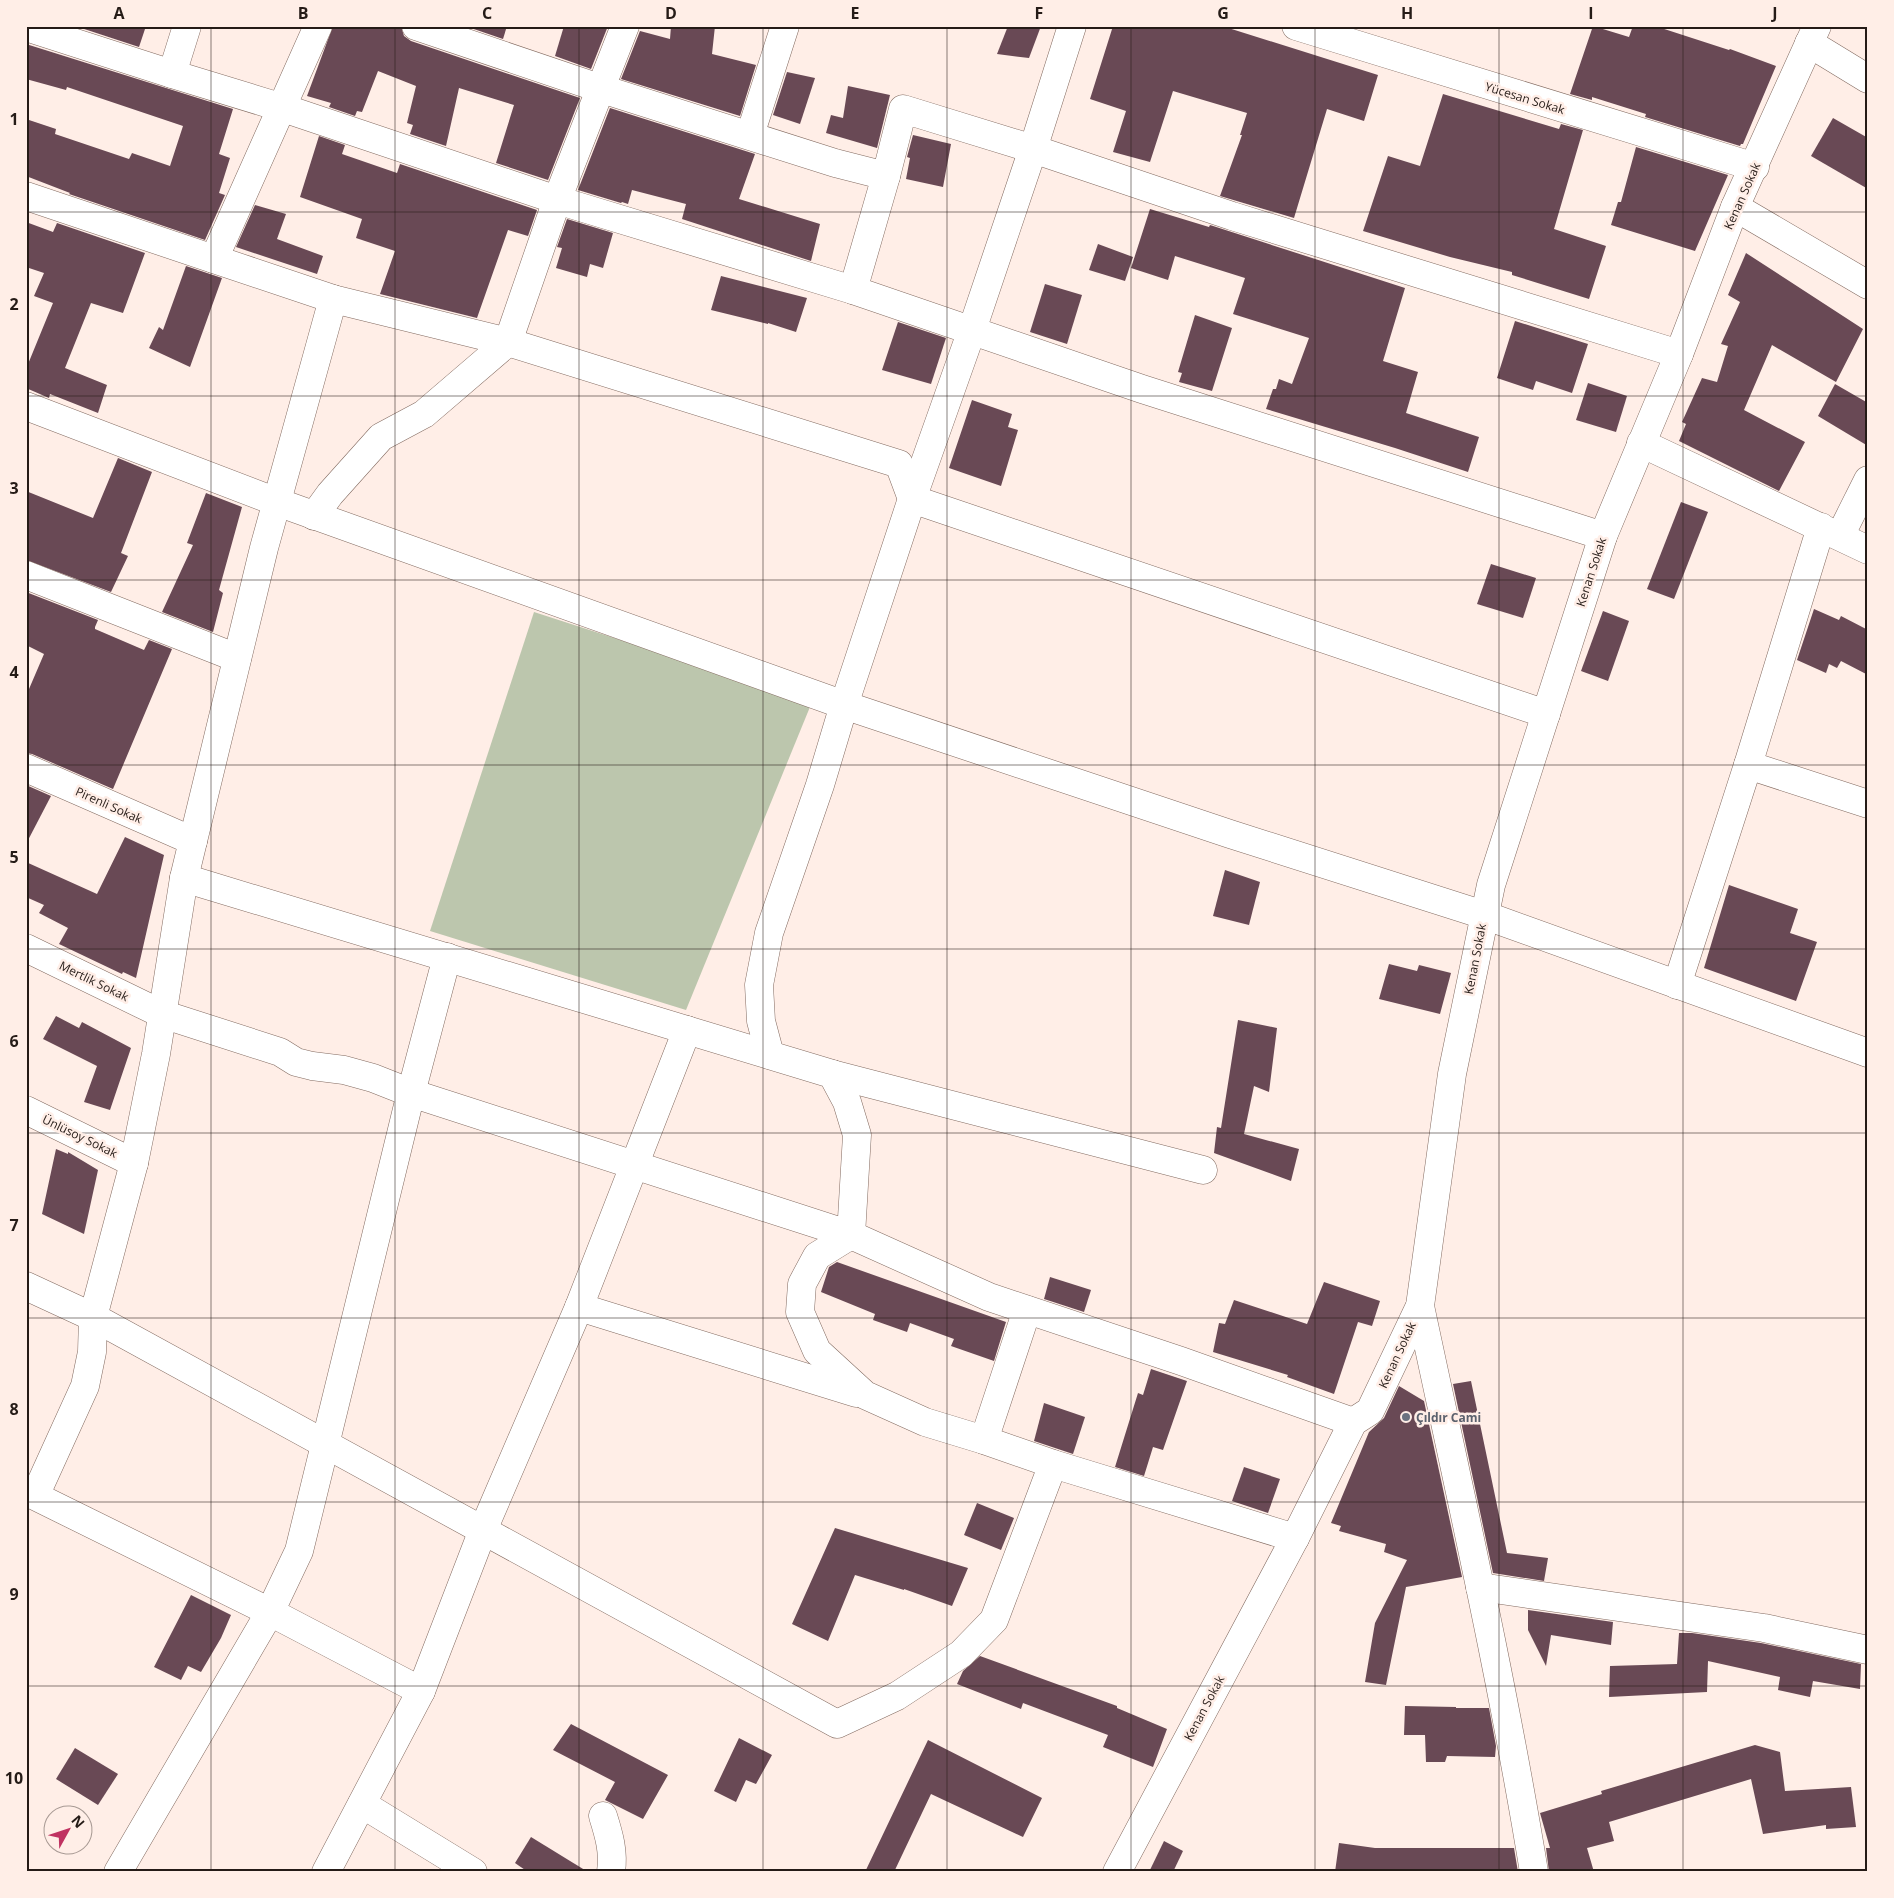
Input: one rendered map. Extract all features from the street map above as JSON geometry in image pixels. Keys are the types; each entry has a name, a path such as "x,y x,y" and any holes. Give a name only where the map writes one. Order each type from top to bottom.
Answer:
{"street":[{"path":"26,26 283,108 557,200 853,290 1142,389 1603,536"},
{"path":"172,74 187,26"},
{"path":"214,259 318,26"},
{"path":"416,26 602,89 836,163 886,176"},
{"path":"314,516 330,494 381,438 424,414 508,342 557,200 602,89 625,26"},
{"path":"750,135 785,26"},
{"path":"770,1055 761,1021 759,985 769,933 820,785 844,705 912,499 1033,149 1072,26"},
{"name":"Yücesan Sokak","path":"1296,26 1754,168"},
{"path":"1813,35 1868,79"},
{"name":"Kenan Sokak","path":"1117,1872 1295,1538 1353,1422 1370,1411 1420,1306 1452,1074 1491,885 1603,536 1679,354 1735,207 1813,35"},
{"path":"853,290 903,109 1033,149 1232,216 1679,354"},
{"path":"26,196 333,299 508,342 899,464 912,499"},
{"path":"1735,207 1868,285"},
{"path":"333,299 264,548 192,842 134,1163 93,1317 92,1352 85,1386 30,1494 270,1612 421,1691"},
{"path":"26,406 314,516 844,705 1230,834 1484,915 1868,1053"},
{"path":"1641,443 1868,550"},
{"path":"1677,985 1748,765 1830,532 1868,480"},
{"path":"912,499 1546,714"},
{"path":"26,575 237,658"},
{"path":"1748,765 1868,804"},
{"name":"Pirenli Sokak","path":"26,768 192,842"},
{"path":"184,878 832,1074 1203,1170"},
{"name":"Mertlik Sokak","path":"26,948 162,1014 280,1052 296,1062 344,1070 373,1078 411,1093 850,1235 989,1297 1181,1361 1353,1422"},
{"path":"118,1872 270,1612 299,1551 446,957"},
{"path":"326,1872 421,1691 483,1530 578,1307 687,1030"},
{"path":"832,1074 848,1102 857,1135 850,1235 817,1256 802,1284 800,1312 816,1351 864,1395"},
{"name":"Ünlüsoy Sokak","path":"26,1110 134,1163"},
{"path":"26,1286 93,1317 837,1724 897,1696 961,1654 994,1620 1052,1464"},
{"path":"1420,1306 1520,1782 1534,1872"},
{"path":"578,1307 864,1395 925,1422 1052,1464 1295,1538"},
{"path":"984,1440 1027,1310"},
{"path":"1480,1587 1764,1628 1868,1650"},
{"path":"362,1804 473,1872"},
{"path":"603,1816 613,1859 611,1872"}],"green space":[{"path":"534,612 812,702 686,1010 430,931"}],"building":[{"path":"75,26 146,26 139,47"},
{"path":"333,26 401,26 404,36 411,41 580,98 548,180 496,163 514,105 459,88 446,146 410,134 413,125 407,123 416,86 378,71 362,112 357,111 355,116 329,107 331,103 307,96"},
{"path":"465,26 507,26 503,39"},
{"path":"564,26 608,26 591,69 555,56"},
{"path":"671,26 715,26 712,54 756,65 740,116 621,79 640,31 670,39"},
{"path":"1008,26 1041,26 1029,58 997,54"},
{"path":"1113,26 1222,26 1378,75 1364,121 1327,109 1294,218 1220,196 1242,135 1240,135 1247,113 1173,91 1150,162 1113,152 1126,111 1090,99"},
{"path":"1593,26 1629,37 1633,26 1655,26 1730,49 1776,66 1743,144 1740,146 1645,117 1646,114 1592,97 1592,100 1570,94"},
{"path":"26,44 233,109 219,154 230,158 219,193 225,195 205,240 69,194 26,176 26,119 56,129 55,134 129,159 132,153 170,166 183,126 67,87 66,90 26,79"},
{"path":"787,72 815,78 800,124 773,115"},
{"path":"848,86 890,95 877,148 826,133 831,115 843,118"},
{"path":"1443,94 1559,129 1561,124 1583,130 1554,229 1606,246 1589,299 1512,275 1512,272 1450,257 1363,231 1388,156 1420,166"},
{"path":"610,108 755,154 739,199 820,224 811,261 682,219 686,204 632,190 628,204 578,190"},
{"path":"1833,118 1868,138 1868,189 1811,156"},
{"path":"913,135 951,144 943,187 906,179 910,158 907,157"},
{"path":"319,136 345,145 342,154 397,173 400,164 537,210 528,236 508,230 477,318 380,294 395,251 356,238 362,219 300,197"},
{"path":"1636,147 1728,175 1695,251 1611,225 1618,202 1621,202"},
{"path":"255,205 286,214 277,239 323,256 317,274 236,247"},
{"path":"1150,209 1209,227 1210,225 1405,288 1383,361 1418,372 1406,413 1479,437 1468,472 1266,409 1273,389 1276,389 1279,379 1292,384 1309,338 1233,314 1245,278 1175,256 1168,280 1131,268"},
{"path":"567,219 613,233 603,268 590,264 587,277 556,268 562,248 557,247"},
{"path":"26,222 53,232 57,223 145,253 123,313 91,303 65,368 107,385 98,413 50,394 49,398 26,388 26,369 53,303 34,296 44,273 26,267"},
{"path":"1098,244 1133,257 1125,281 1089,270"},
{"path":"1746,253 1863,329 1836,382 1772,345 1744,410 1805,442 1779,491 1679,441 1686,424 1682,422 1702,378 1717,382 1728,346 1721,344 1740,302 1728,295"},
{"path":"186,266 222,278 190,367 149,348 159,327 163,330"},
{"path":"721,276 807,298 796,332 768,323 711,310"},
{"path":"1045,284 1082,295 1067,344 1030,332"},
{"path":"1195,315 1232,328 1212,391 1179,382 1182,373 1178,372"},
{"path":"1515,321 1588,344 1572,393 1536,381 1533,390 1497,378"},
{"path":"898,322 946,338 931,384 882,370"},
{"path":"1588,383 1627,396 1616,432 1576,420"},
{"path":"1835,384 1868,403 1868,446 1818,416"},
{"path":"972,400 1012,414 1008,427 1018,430 1001,486 949,468"},
{"path":"118,458 152,472 121,553 128,556 111,592 26,560 26,491 93,518"},
{"path":"206,493 242,507 219,590 223,593 213,632 162,612 193,545 187,543"},
{"path":"1681,502 1708,512 1674,599 1647,589"},
{"path":"1491,564 1536,578 1523,618 1477,604"},
{"path":"26,592 98,620 95,629 144,650 149,640 172,649 113,789 26,753 26,696 44,654 26,645"},
{"path":"1814,609 1839,620 1841,616 1868,630 1868,675 1841,661 1837,668 1829,664 1826,673 1797,660"},
{"path":"1603,611 1629,621 1608,681 1581,671"},
{"path":"26,785 51,796 26,844"},
{"path":"125,837 164,855 136,978 123,972 122,974 59,944 68,928 39,913 44,905 26,897 26,862 97,894"},
{"path":"1225,870 1260,882 1249,925 1213,916"},
{"path":"1729,885 1798,909 1790,933 1817,942 1796,1001 1704,968"},
{"path":"1389,964 1417,971 1419,965 1451,973 1440,1014 1379,999"},
{"path":"56,1016 79,1028 82,1022 131,1048 110,1110 84,1102 97,1066 43,1039"},
{"path":"1238,1020 1277,1028 1269,1092 1254,1086 1244,1134 1299,1149 1291,1181 1214,1153 1217,1127 1221,1128"},
{"path":"56,1149 68,1154 68,1152 98,1170 84,1234 42,1214"},
{"path":"837,1262 1006,1322 994,1361 951,1346 954,1339 910,1323 907,1332 873,1320 875,1314 821,1292 829,1267"},
{"path":"1050,1277 1091,1290 1084,1312 1044,1299"},
{"path":"1324,1282 1380,1301 1372,1326 1358,1322 1334,1394 1287,1377 1288,1375 1213,1352 1219,1323 1225,1324 1234,1300 1307,1324"},
{"path":"1151,1369 1187,1381 1163,1450 1153,1447 1144,1476 1115,1467 1138,1393 1143,1395"},
{"path":"1471,1381 1507,1553 1548,1558 1544,1581 1493,1573 1453,1384"},
{"path":"1399,1386 1424,1401 1462,1577 1406,1587 1386,1685 1365,1682 1375,1623 1407,1560 1384,1552 1386,1544 1339,1531 1341,1526 1331,1523 1369,1432 1384,1418"},
{"path":"1044,1403 1085,1417 1073,1454 1034,1441"},
{"path":"1244,1467 1280,1479 1268,1513 1232,1501"},
{"path":"977,1503 1014,1518 1001,1550 964,1535"},
{"path":"835,1528 968,1568 952,1606 904,1589 855,1575 828,1641 792,1624"},
{"path":"191,1595 231,1615 221,1638 201,1672 188,1666 181,1680 154,1667"},
{"path":"1528,1610 1613,1622 1611,1645 1551,1635 1546,1666 1528,1630"},
{"path":"1679,1633 1692,1633 1761,1643 1861,1664 1860,1689 1813,1681 1810,1697 1778,1690 1780,1677 1708,1661 1707,1692 1609,1697 1610,1666 1677,1664"},
{"path":"980,1656 1117,1706 1117,1708 1167,1729 1153,1767 1103,1747 1108,1735 1023,1703 1021,1709 957,1684 963,1671"},
{"path":"1405,1706 1489,1708 1496,1746 1495,1757 1447,1756 1445,1762 1426,1762 1425,1735 1404,1735"},
{"path":"571,1724 668,1775 643,1819 605,1800 615,1782 553,1750"},
{"path":"739,1738 772,1755 756,1784 746,1780 736,1802 714,1791"},
{"path":"928,1740 1042,1798 1023,1837 931,1794 894,1872 865,1872"},
{"path":"1755,1745 1780,1752 1785,1791 1851,1787 1856,1827 1826,1829 1826,1825 1763,1834 1751,1779 1609,1822 1614,1841 1587,1848 1594,1872 1549,1872 1546,1848 1550,1848 1540,1813 1602,1794 1601,1791"},
{"path":"75,1748 118,1774 98,1805 56,1779"},
{"path":"531,1837 588,1872 528,1872 515,1863"},
{"path":"1164,1841 1183,1851 1173,1872 1149,1872"},
{"path":"1339,1843 1375,1848 1514,1848 1518,1872 1335,1872"}],"place":[{"name":"Çıldır Cami","path":"1406,1417"}]}
